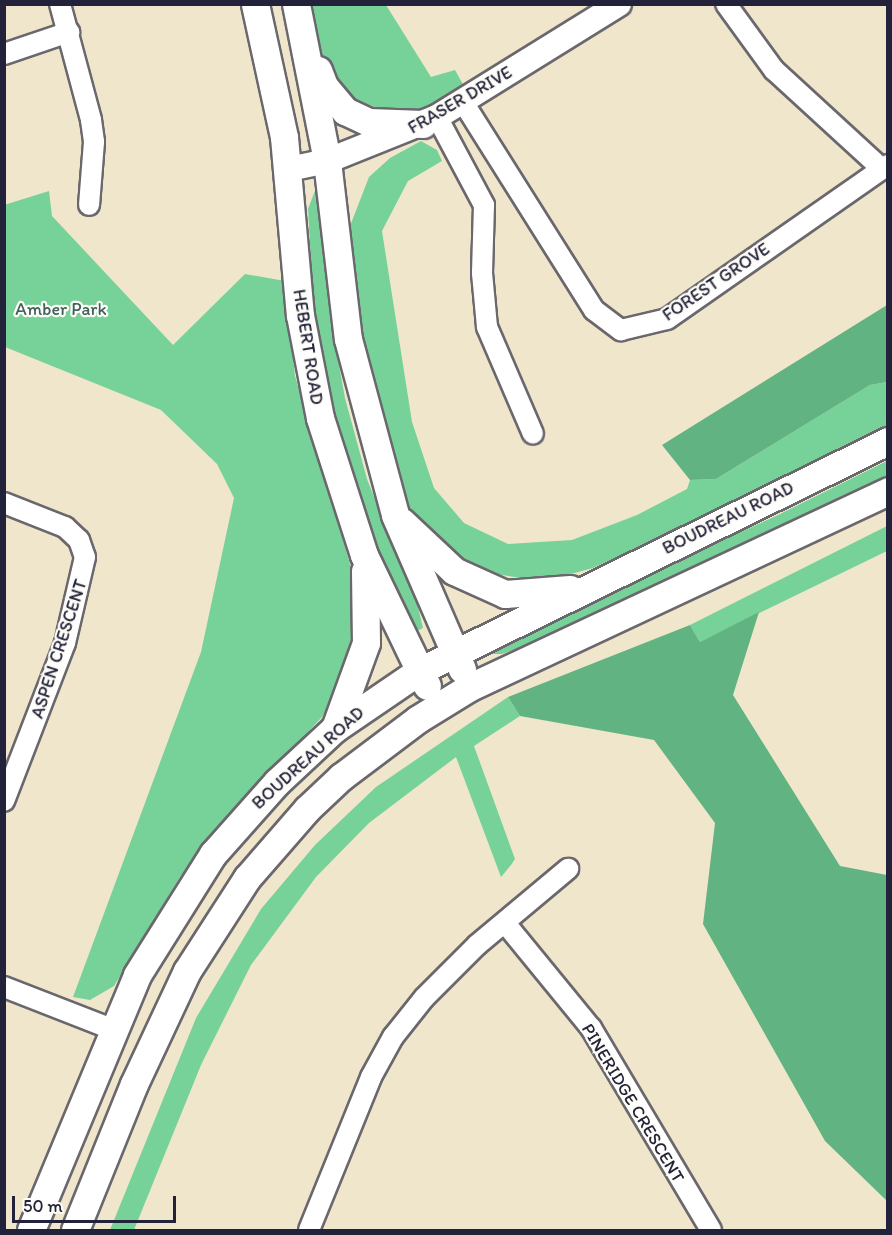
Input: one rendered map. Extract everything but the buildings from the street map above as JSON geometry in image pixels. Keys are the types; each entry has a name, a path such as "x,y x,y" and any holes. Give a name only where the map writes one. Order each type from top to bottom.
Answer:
{"main road":[{"name":"HEBERT ROAD","path":"255,4 289,169 307,367 363,555 438,705"},
{"path":"296,4 304,33 327,161 348,339 394,515 470,687"},
{"path":"304,33 324,86 345,111 369,122 430,120"},
{"name":"BOUDREAU ROAD","path":"31,1230 112,1029 163,930 213,854 277,782 334,729 419,671 453,652 888,441"},
{"name":"BOUDREAU ROAD","path":"75,1230 170,1003 225,910 307,809 373,750 438,705 470,687 888,491"},
{"path":"394,515 454,571 505,594 582,589"},
{"path":"334,729 366,643 363,555"}],"street":[{"path":"60,4 69,32 94,142 89,205"},
{"name":"FRASER DRIVE","path":"289,169 327,161 430,120 463,102 619,4"},
{"path":"726,4 774,70 884,166"},
{"path":"4,54 69,32"},
{"name":"FOREST GROVE","path":"463,102 594,310 621,330 667,319 884,166"},
{"path":"430,120 484,205 482,273 487,327 533,434"},
{"name":"ASPEN CRESCENT","path":"4,503 65,527 79,540 85,556 83,580 65,643 4,801"},
{"path":"309,1230 371,1077 393,1037 424,998 477,945 568,869"},
{"name":"PINERIDGE CRESCENT","path":"505,923 591,1028 701,1227"},
{"path":"4,987 112,1029"}],"green space":[{"path":"309,5 386,5 431,77 455,70 465,88 443,102 412,112 386,111 358,101 339,85 323,62"},
{"path":"421,141 437,150 442,161 408,181 382,231 412,422 434,488 464,523 508,544 572,540 637,515 687,489 690,480 716,479 870,385 887,382 887,431 593,568 567,575 521,578 484,572 462,563 412,514 397,483 364,360 351,272 350,226 369,177 390,158"},
{"path":"316,188 320,193 330,316 345,398 367,479 418,607 423,628 417,631 405,613 376,544 325,382 315,333 308,209"},
{"name":"Amber Park","path":"49,191 52,216 173,345 245,274 285,281 295,376 352,571 356,634 341,686 322,717 212,834 180,877 114,986 90,1000 73,997 201,652 234,498 217,464 161,410 5,347 4,205"},
{"path":"887,305 887,382 870,385 716,479 690,480 662,445"},
{"path":"887,461 887,477 796,522 521,647 502,654 483,654 487,646 776,516"},
{"path":"887,526 887,551 700,642 690,625"},
{"path":"759,612 733,695 840,866 887,875 887,1201 825,1141 703,924 715,823 654,740 520,716 508,697 690,625 700,642"},
{"path":"508,697 520,716 474,746 515,859 511,865 501,877 456,757 369,823 316,877 251,965 201,1065 134,1230 110,1230 196,1018 261,909 315,845 376,787"}]}
